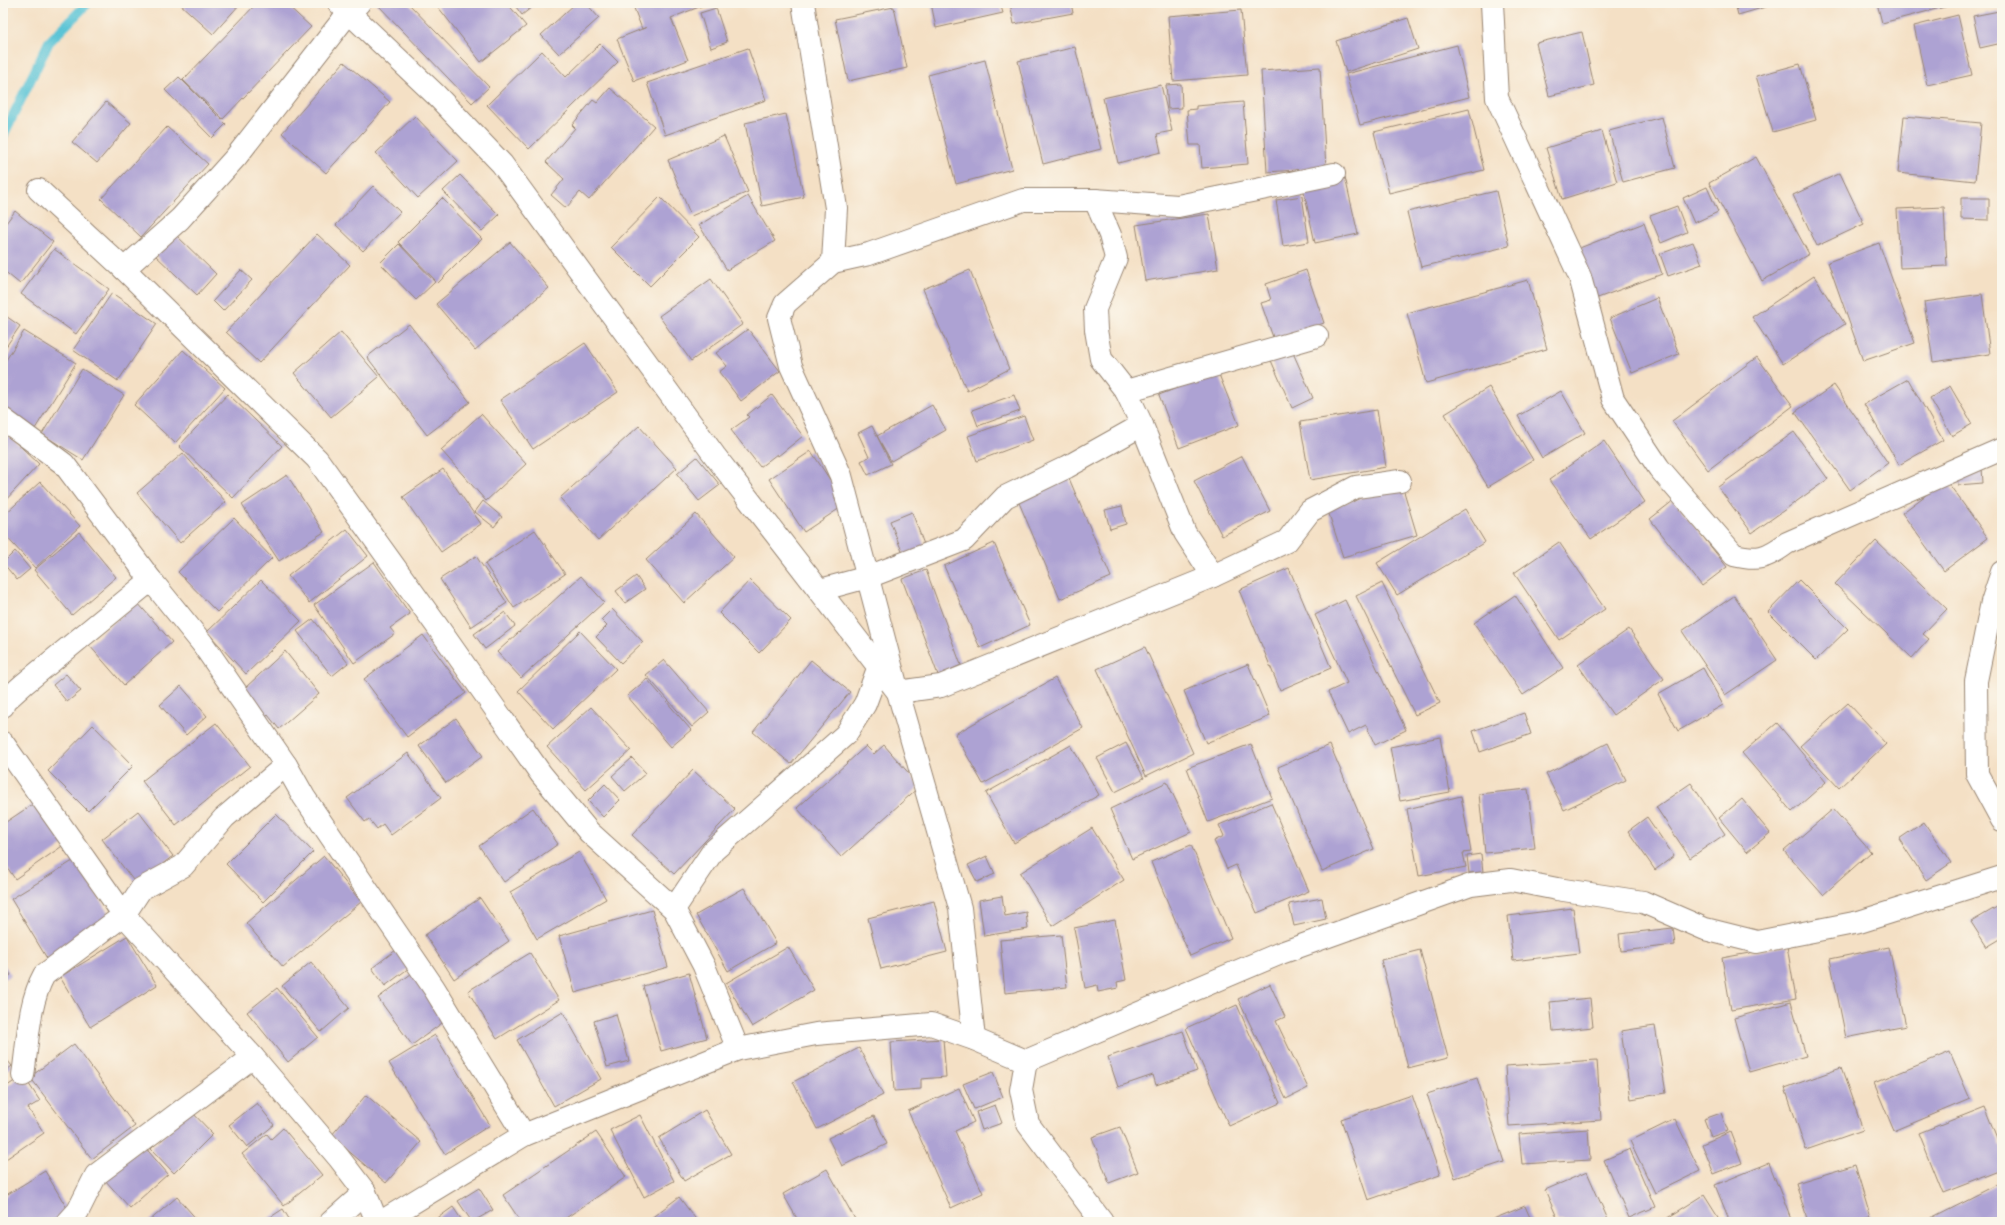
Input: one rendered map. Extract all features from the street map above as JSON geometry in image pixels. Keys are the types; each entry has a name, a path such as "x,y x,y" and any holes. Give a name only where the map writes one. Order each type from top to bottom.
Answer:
{"street":[{"path":"803,3 836,208 833,262"},
{"path":"1492,3 1497,98 1580,277 1613,399 1659,468 1734,555 1750,559 1770,556 1787,543 2002,449"},
{"path":"124,269 180,219 236,157 349,6 502,164 715,456 898,692"},
{"path":"974,1039 960,908 898,692 841,476 791,366 779,318 785,304 833,262 869,254 1023,200 1095,200 1178,206 1334,174"},
{"path":"39,190 124,269 317,459 438,626 541,774 588,832 674,910 704,966 738,1049"},
{"path":"1095,200 1110,235 1116,258 1095,309 1096,330 1101,358 1126,391 1142,425 1185,533 1213,576"},
{"path":"1126,391 1317,336"},
{"path":"3,419 64,464 151,580 202,642 286,765 304,797 434,988 524,1136"},
{"path":"820,590 868,577 964,540 1005,497 1067,467 1142,425"},
{"path":"898,692 941,686 1213,576 1287,541 1310,512 1356,487 1400,481"},
{"path":"2002,572 1992,602 1976,681 1977,774 2002,820"},
{"path":"3,706 4,702 24,684 151,580"},
{"path":"674,910 713,851 846,734 865,704 879,666"},
{"path":"3,743 124,915 253,1057 339,1158 365,1192 377,1222"},
{"path":"23,1075 33,1004 39,984 44,975 124,915 141,890 183,866 224,818 286,765"},
{"path":"381,1222 524,1136 738,1049 816,1034 931,1024 974,1039 1026,1061 1281,953 1471,885 1511,880 1557,889 1644,902 1705,929 1757,942 1858,922 2002,877"},
{"path":"68,1222 78,1211 96,1175 253,1057"},
{"path":"1026,1061 1021,1090 1028,1124 1102,1222"},
{"path":"331,1222 365,1192"}],"building":[{"path":"179,3 241,3 213,34"},
{"path":"257,3 285,3 311,27 223,119 183,80"},
{"path":"408,3 489,87 472,103 377,4"},
{"path":"435,3 507,3 526,26 481,62"},
{"path":"513,3 537,3 522,15"},
{"path":"576,3 586,3 599,18 559,54 541,35"},
{"path":"632,3 709,3 671,18 688,60 634,81 617,39 642,29"},
{"path":"931,3 1000,3 1003,13 936,28"},
{"path":"1010,3 1071,3 1073,13 1014,24"},
{"path":"1735,3 1779,3 1738,15"},
{"path":"1877,3 1956,3 1956,4 1882,23"},
{"path":"894,7 907,68 848,81 835,19"},
{"path":"716,8 727,42 711,48 700,13"},
{"path":"1241,10 1247,75 1173,81 1168,16"},
{"path":"1999,11 2002,25 2002,43 1980,48 1973,16"},
{"path":"1958,15 1972,75 1927,85 1914,26"},
{"path":"1408,18 1418,49 1346,72 1336,41"},
{"path":"1582,32 1594,85 1549,96 1536,43"},
{"path":"600,44 618,62 529,149 487,105 542,51 566,77"},
{"path":"1457,45 1469,97 1360,125 1346,74"},
{"path":"1075,47 1101,149 1043,164 1018,61"},
{"path":"748,48 766,100 665,135 647,83"},
{"path":"985,60 1012,169 956,184 928,75"},
{"path":"344,62 390,102 326,173 282,133"},
{"path":"1800,64 1816,120 1773,132 1756,76"},
{"path":"1320,67 1326,168 1267,172 1261,71"},
{"path":"179,77 226,124 212,138 165,90"},
{"path":"1181,84 1182,108 1168,109 1166,85"},
{"path":"1161,85 1172,131 1157,134 1161,152 1118,163 1103,98"},
{"path":"610,88 654,126 589,200 580,192 566,208 551,195 564,179 546,162 575,128 572,125 593,100 597,103"},
{"path":"106,102 131,123 97,163 72,142"},
{"path":"1243,102 1248,164 1202,168 1200,145 1190,145 1187,110 1196,109 1196,106"},
{"path":"1469,109 1484,170 1389,193 1374,132"},
{"path":"786,114 804,197 762,206 745,123"},
{"path":"415,116 458,161 418,198 376,153"},
{"path":"1904,116 1981,123 1975,181 1898,173"},
{"path":"1662,117 1675,168 1623,182 1609,131"},
{"path":"167,127 208,164 141,237 101,199"},
{"path":"1602,131 1617,182 1562,199 1546,148"},
{"path":"724,136 748,192 691,216 668,160"},
{"path":"1756,157 1809,254 1762,281 1709,183"},
{"path":"1840,173 1864,224 1817,246 1793,195"},
{"path":"460,175 499,215 482,231 443,191"},
{"path":"1345,177 1358,234 1315,243 1303,187"},
{"path":"373,186 400,212 363,251 336,225"},
{"path":"1707,187 1718,212 1694,223 1683,198"},
{"path":"1496,191 1509,246 1421,267 1407,212"},
{"path":"748,196 775,241 727,270 699,225"},
{"path":"1302,196 1309,242 1283,246 1276,200"},
{"path":"660,197 699,237 650,286 611,247"},
{"path":"442,198 482,239 438,283 398,242"},
{"path":"1961,198 1989,198 1989,220 1961,219"},
{"path":"1677,206 1687,232 1661,243 1650,216"},
{"path":"1944,207 1947,266 1900,268 1897,209"},
{"path":"15,211 53,242 20,284 3,270 3,227"},
{"path":"1209,214 1218,269 1145,281 1136,225"},
{"path":"1644,223 1662,274 1595,299 1577,249"},
{"path":"174,233 216,274 197,295 154,254"},
{"path":"317,234 350,265 259,363 226,332"},
{"path":"510,242 549,288 475,350 436,304"},
{"path":"1693,242 1702,264 1668,276 1660,254"},
{"path":"1879,243 1915,343 1863,361 1828,262"},
{"path":"399,244 435,282 416,300 380,263"},
{"path":"54,249 109,289 76,334 21,294"},
{"path":"241,270 252,280 223,311 213,301"},
{"path":"970,270 1009,369 967,391 923,289"},
{"path":"1306,270 1324,323 1274,340 1261,303 1271,300 1266,284"},
{"path":"1814,276 1845,324 1783,364 1752,317"},
{"path":"711,279 743,324 691,361 659,316"},
{"path":"1528,280 1547,349 1426,383 1407,313"},
{"path":"112,293 157,324 118,381 73,350"},
{"path":"1982,294 1990,354 1933,362 1924,302"},
{"path":"1657,298 1679,354 1632,373 1610,318"},
{"path":"3,314 20,326 3,351"},
{"path":"409,324 470,402 427,435 367,357"},
{"path":"748,329 780,371 741,401 719,372 727,366 716,353"},
{"path":"24,331 76,363 33,432 3,413 3,365"},
{"path":"341,332 379,377 331,417 294,373"},
{"path":"585,343 618,392 533,449 500,400"},
{"path":"1290,346 1313,398 1292,408 1269,356"},
{"path":"183,350 225,388 175,443 134,405"},
{"path":"1757,357 1793,406 1708,470 1672,421"},
{"path":"82,369 124,395 83,460 42,434"},
{"path":"1218,372 1239,425 1179,448 1159,395"},
{"path":"1908,379 1943,440 1899,465 1864,404"},
{"path":"1834,385 1888,463 1850,490 1795,412"},
{"path":"1950,386 1972,424 1952,436 1930,398"},
{"path":"1489,387 1533,460 1488,487 1445,414"},
{"path":"1561,391 1585,433 1542,458 1518,416"},
{"path":"228,394 282,446 233,498 179,446"},
{"path":"772,395 803,436 778,456 777,454 760,467 731,430 749,417 747,415"},
{"path":"1014,395 1020,411 978,426 972,410"},
{"path":"932,405 946,430 891,461 877,436"},
{"path":"1377,410 1386,467 1310,480 1300,422"},
{"path":"481,414 526,464 486,501 441,450"},
{"path":"1024,416 1033,440 977,461 968,436"},
{"path":"639,426 677,468 598,540 560,498"},
{"path":"872,426 891,464 868,475 861,461 869,457 858,433"},
{"path":"3,430 39,464 3,503"},
{"path":"1794,432 1828,479 1752,533 1718,487"},
{"path":"1604,441 1645,502 1591,539 1549,480"},
{"path":"811,451 846,504 804,532 769,479"},
{"path":"183,453 226,502 180,543 137,493"},
{"path":"1242,456 1270,511 1222,536 1194,481"},
{"path":"697,457 720,485 699,501 677,474"},
{"path":"1982,468 1983,483 1958,485 1957,469"},
{"path":"443,469 481,524 441,552 403,497"},
{"path":"287,475 324,532 279,561 242,505"},
{"path":"1068,476 1111,577 1060,599 1017,498"},
{"path":"1946,480 1988,538 1944,571 1902,513"},
{"path":"40,482 80,526 35,568 3,533 3,516"},
{"path":"1402,485 1417,535 1343,557 1327,508"},
{"path":"1674,500 1727,567 1702,586 1650,519"},
{"path":"483,501 502,517 494,527 475,512"},
{"path":"1122,506 1126,524 1110,529 1105,510"},
{"path":"1465,509 1485,542 1397,595 1377,563"},
{"path":"912,512 926,550 905,559 890,521"},
{"path":"696,514 734,557 684,603 646,560"},
{"path":"234,518 272,558 217,612 178,572"},
{"path":"347,529 368,556 309,603 288,576"},
{"path":"535,530 565,574 514,608 485,564"},
{"path":"79,532 116,577 72,615 34,570"},
{"path":"1876,541 1947,609 1923,634 1929,639 1912,658 1835,584"},
{"path":"1559,542 1605,609 1559,640 1514,573"},
{"path":"994,543 1030,625 980,648 944,566"},
{"path":"15,551 30,569 17,580 3,563"},
{"path":"476,556 507,603 471,627 440,579"},
{"path":"374,562 410,614 390,628 395,634 354,663 314,605"},
{"path":"1289,568 1331,668 1280,690 1239,590"},
{"path":"926,570 961,665 938,675 902,579"},
{"path":"581,576 604,602 521,678 497,652"},
{"path":"636,576 645,589 625,603 616,591"},
{"path":"261,580 301,621 246,674 207,632"},
{"path":"750,580 791,620 759,653 719,613"},
{"path":"1799,580 1848,629 1816,660 1768,612"},
{"path":"1382,583 1440,703 1415,715 1356,596"},
{"path":"1515,595 1563,668 1523,695 1474,623"},
{"path":"1734,596 1777,660 1725,695 1682,631"},
{"path":"1345,600 1406,730 1375,745 1366,725 1348,734 1328,692 1347,683 1315,615"},
{"path":"137,602 172,642 124,685 89,645"},
{"path":"612,609 643,642 621,663 596,637 607,626 601,620"},
{"path":"505,612 515,626 485,649 474,634"},
{"path":"313,619 348,663 332,676 297,631"},
{"path":"1629,629 1664,679 1613,715 1578,665"},
{"path":"580,631 616,669 553,729 518,691"},
{"path":"423,635 466,693 407,737 364,679"},
{"path":"1145,647 1193,753 1146,776 1097,669"},
{"path":"285,651 319,694 279,729 268,715 263,719 245,688"},
{"path":"664,660 709,712 692,727 646,675"},
{"path":"811,660 850,692 791,764 753,732"},
{"path":"1248,664 1270,716 1206,743 1184,691"},
{"path":"1703,668 1723,705 1678,731 1658,694"},
{"path":"66,674 81,691 67,702 53,685"},
{"path":"1055,678 1083,728 983,784 955,734"},
{"path":"647,679 691,730 671,747 627,696"},
{"path":"181,686 207,716 186,735 160,705"},
{"path":"1848,703 1886,744 1839,788 1800,746"},
{"path":"591,707 631,750 586,790 547,747"},
{"path":"1524,713 1531,734 1480,752 1473,731"},
{"path":"456,718 483,756 446,783 419,746"},
{"path":"216,723 250,766 176,825 142,781"},
{"path":"1777,723 1826,782 1792,812 1742,753"},
{"path":"93,725 133,766 88,811 48,771"},
{"path":"1440,737 1450,792 1400,801 1390,747"},
{"path":"1126,743 1144,778 1115,792 1097,758"},
{"path":"1608,743 1626,780 1564,810 1546,774"},
{"path":"1251,744 1272,798 1208,822 1187,768"},
{"path":"884,745 920,786 841,857 797,808 866,746 874,754"},
{"path":"1071,745 1099,795 1014,843 986,793"},
{"path":"1330,745 1374,849 1322,871 1278,767"},
{"path":"408,753 441,798 391,835 383,824 377,829 369,819 365,822 347,798"},
{"path":"632,758 646,773 625,791 612,776"},
{"path":"693,770 735,809 674,874 632,835"},
{"path":"1167,782 1191,832 1132,859 1110,809"},
{"path":"1691,783 1725,834 1690,858 1656,807"},
{"path":"605,784 620,800 603,817 588,801"},
{"path":"1528,789 1535,848 1485,853 1479,794"},
{"path":"1461,796 1471,852 1463,853 1466,867 1419,876 1407,809"},
{"path":"1742,799 1770,833 1747,852 1719,818"},
{"path":"39,800 68,842 15,879 3,861 3,824"},
{"path":"1271,803 1309,891 1257,913 1236,865 1227,869 1214,841 1224,836 1219,825"},
{"path":"533,808 558,844 504,882 479,846"},
{"path":"1833,809 1871,852 1823,895 1784,851"},
{"path":"138,811 173,856 136,884 102,839"},
{"path":"276,814 313,852 263,902 226,864"},
{"path":"1647,817 1674,856 1655,870 1628,831"},
{"path":"1924,822 1951,863 1926,880 1899,839"},
{"path":"1092,828 1124,880 1052,926 1020,873"},
{"path":"1191,845 1231,938 1190,956 1151,862"},
{"path":"579,852 606,899 537,939 510,892"},
{"path":"1481,854 1483,872 1469,873 1467,856"},
{"path":"324,856 361,902 283,967 246,923"},
{"path":"987,856 995,874 977,882 968,865"},
{"path":"76,859 113,921 48,960 11,899"},
{"path":"744,888 776,943 728,971 696,915"},
{"path":"1002,896 1005,916 1026,912 1028,929 984,936 979,900"},
{"path":"480,898 509,941 454,979 425,935"},
{"path":"1322,898 1326,919 1294,926 1289,904"},
{"path":"934,901 947,952 881,969 868,918"},
{"path":"2002,904 2002,938 1987,947 1971,922"},
{"path":"1573,908 1579,953 1513,961 1508,916"},
{"path":"652,910 668,967 575,993 559,936"},
{"path":"1115,920 1126,980 1117,982 1118,988 1098,992 1097,985 1085,988 1074,928"},
{"path":"1673,928 1675,945 1621,951 1619,934"},
{"path":"1061,935 1067,987 1005,993 1000,940"},
{"path":"127,936 157,985 90,1027 60,977"},
{"path":"1787,946 1796,999 1731,1010 1722,958"},
{"path":"788,947 814,990 752,1027 726,983"},
{"path":"1889,947 1906,1026 1846,1038 1830,959"},
{"path":"396,950 409,968 385,986 372,968"},
{"path":"1420,950 1448,1058 1408,1068 1381,960"},
{"path":"530,953 559,1000 497,1039 468,991"},
{"path":"311,962 349,1008 321,1032 282,986"},
{"path":"3,963 11,975 3,980"},
{"path":"415,971 449,1018 412,1045 378,998"},
{"path":"689,973 707,1038 661,1051 643,986"},
{"path":"1270,984 1285,1017 1276,1021 1308,1088 1286,1099 1238,999"},
{"path":"277,988 318,1037 288,1062 247,1012"},
{"path":"1590,998 1593,1027 1553,1031 1550,1002"},
{"path":"1791,1002 1806,1056 1749,1072 1734,1018"},
{"path":"1237,1005 1280,1103 1229,1126 1186,1028"},
{"path":"563,1012 601,1079 554,1106 517,1040"},
{"path":"616,1014 629,1061 607,1067 594,1021"},
{"path":"1655,1026 1666,1093 1631,1099 1621,1031"},
{"path":"1183,1031 1197,1071 1156,1085 1153,1075 1118,1087 1108,1057"},
{"path":"435,1035 490,1125 445,1154 389,1063"},
{"path":"943,1039 946,1077 921,1079 921,1089 894,1091 891,1042"},
{"path":"74,1044 135,1126 92,1159 30,1077"},
{"path":"859,1048 883,1095 817,1129 793,1082"},
{"path":"1950,1052 1970,1099 1894,1131 1874,1083"},
{"path":"3,1055 12,1066 3,1073"},
{"path":"1597,1060 1601,1120 1509,1126 1505,1066"},
{"path":"1841,1068 1863,1130 1806,1150 1785,1088"},
{"path":"993,1072 1003,1097 974,1109 963,1084"},
{"path":"23,1075 40,1101 28,1108 44,1133 3,1161 3,1089"},
{"path":"1477,1078 1504,1162 1455,1178 1427,1094"},
{"path":"959,1088 974,1122 955,1131 983,1193 951,1208 908,1111"},
{"path":"366,1095 421,1142 386,1183 331,1136"},
{"path":"1412,1095 1440,1175 1368,1200 1341,1119"},
{"path":"257,1103 274,1125 247,1147 229,1125"},
{"path":"995,1105 1002,1123 982,1130 976,1112"},
{"path":"1985,1107 2002,1149 2002,1170 1943,1193 1919,1133"},
{"path":"190,1110 213,1134 174,1173 151,1149"},
{"path":"705,1110 731,1154 684,1181 659,1138"},
{"path":"1721,1113 1728,1131 1711,1137 1704,1119"},
{"path":"640,1115 674,1181 644,1197 610,1130"},
{"path":"874,1116 887,1144 842,1166 828,1138"},
{"path":"1675,1119 1700,1171 1655,1193 1630,1141"},
{"path":"1120,1127 1138,1172 1109,1183 1092,1137"},
{"path":"283,1128 322,1175 284,1206 242,1154 267,1134 271,1139"},
{"path":"1588,1129 1590,1160 1522,1164 1519,1134"},
{"path":"596,1132 626,1177 560,1222 521,1222 503,1195"},
{"path":"1730,1132 1742,1163 1714,1174 1702,1144"},
{"path":"143,1145 168,1174 130,1208 104,1179"},
{"path":"1630,1149 1655,1207 1629,1218 1604,1160"},
{"path":"1769,1163 1792,1222 1730,1222 1715,1185"},
{"path":"1855,1165 1871,1218 1859,1222 1808,1222 1796,1183"},
{"path":"827,1169 856,1221 799,1222 783,1194"},
{"path":"45,1171 71,1215 60,1222 3,1222 3,1197"},
{"path":"1587,1172 1609,1222 1559,1222 1545,1190"},
{"path":"2002,1182 2002,1222 1923,1222"},
{"path":"479,1188 493,1210 472,1222 458,1201"},
{"path":"1704,1195 1721,1222 1661,1222"},
{"path":"177,1197 199,1222 148,1222"},
{"path":"679,1197 698,1222 646,1222"},
{"path":"1525,1206 1532,1222 1486,1222"},
{"path":"453,1207 463,1222 432,1222"},
{"path":"283,1209 291,1222 263,1222"}],"waterway":[{"path":"3,136 49,42 88,3"}]}
